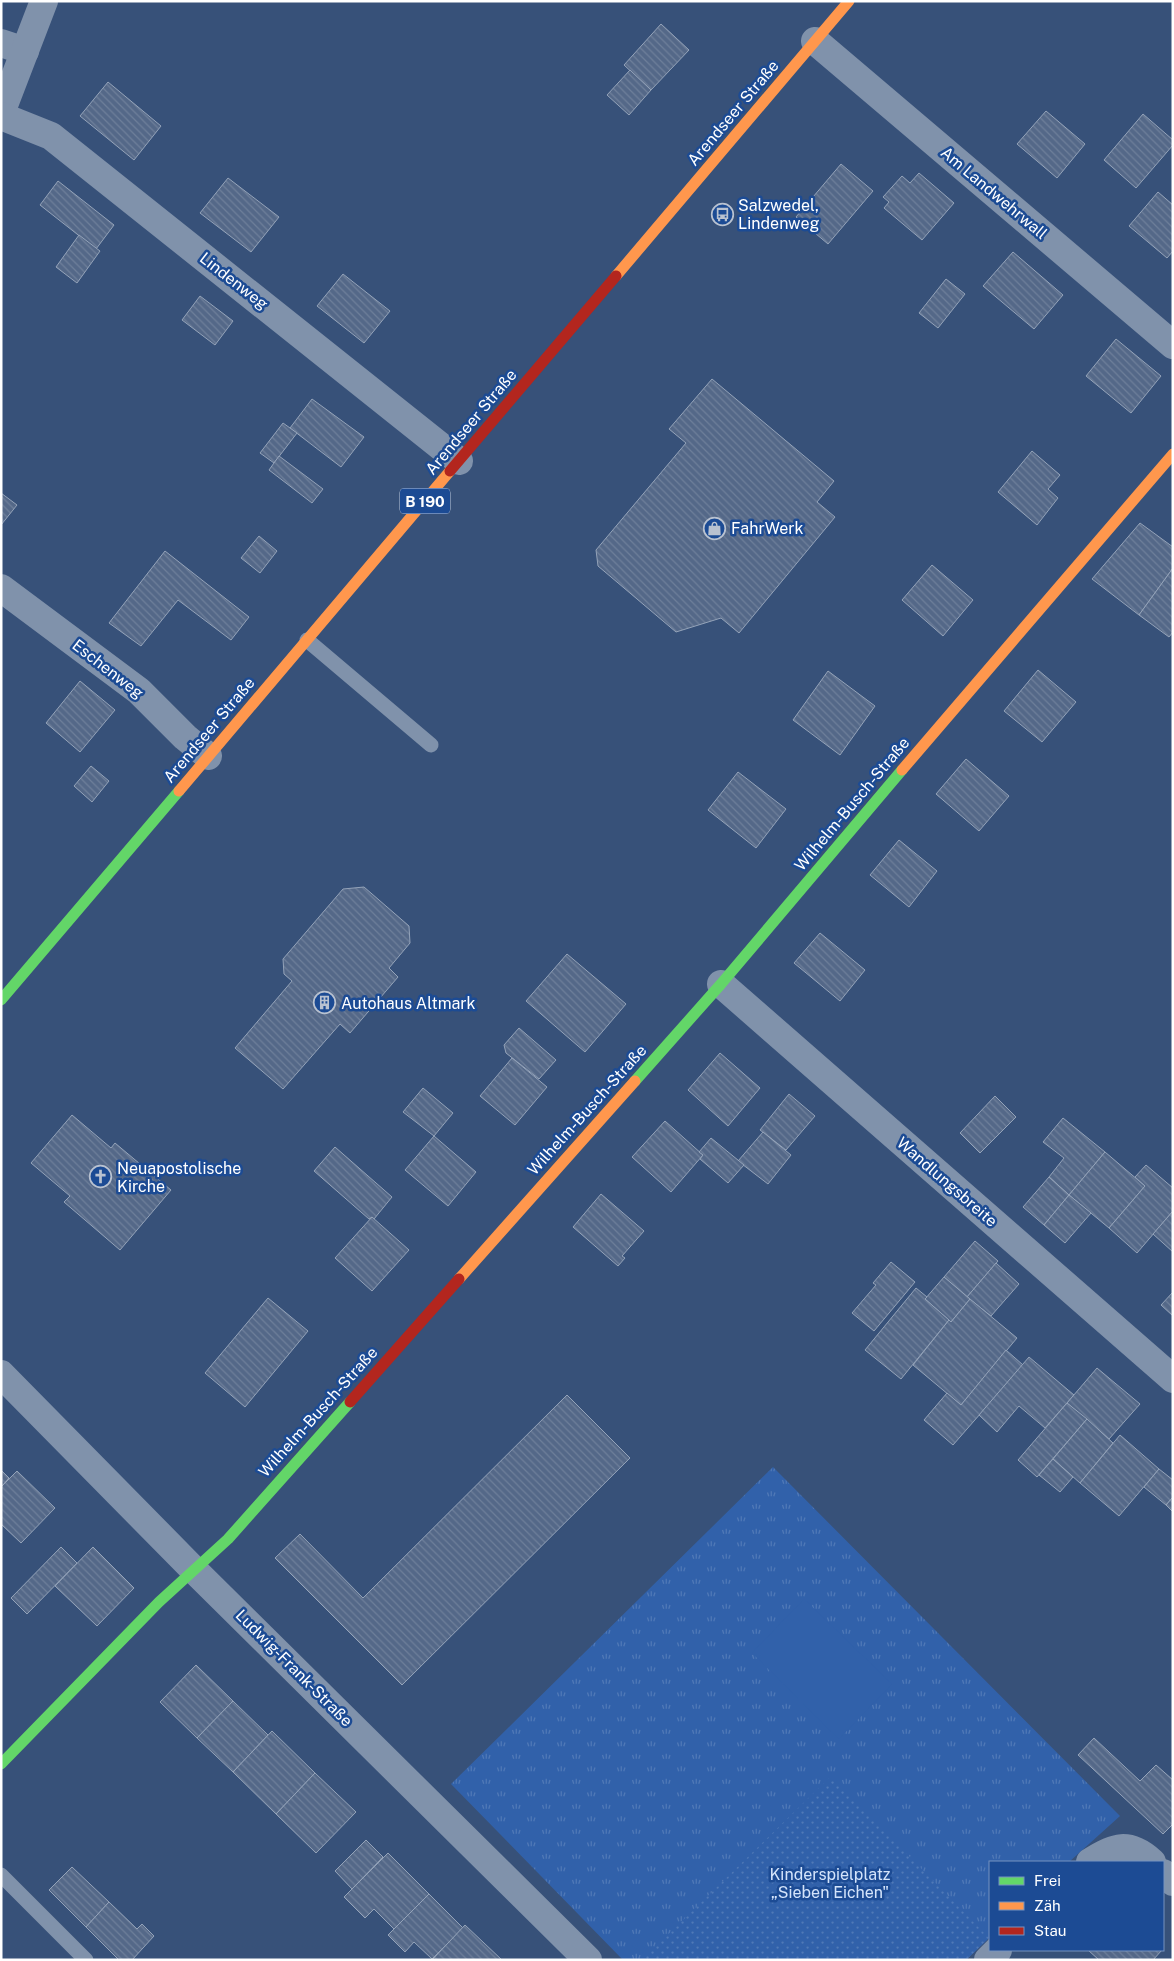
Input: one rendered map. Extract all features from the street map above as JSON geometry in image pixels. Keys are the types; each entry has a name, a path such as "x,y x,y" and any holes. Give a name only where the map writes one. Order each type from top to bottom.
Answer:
{"street":[{"path":"1,115 13,47 44,1"},
{"name":"Arendseer Straße","path":"1,1000 849,1"},
{"name":"Am Landwehrwall","path":"815,41 1173,345"},
{"name":"Lindenweg","path":"1,115 51,136 418,426 459,461"},
{"name":"Wilhelm-Busch-Straße","path":"1,1764 158,1602 228,1539 721,984 1009,643 1173,454"},
{"name":"Eschenweg","path":"1,588 139,691 185,737 208,756"},
{"name":"Wandlungsbreite","path":"721,984 1173,1379"},
{"name":"Ludwig-Frank-Straße","path":"1,1374 194,1570 588,1960"},
{"path":"1092,1861 1118,1847 1134,1850 1150,1861"},
{"path":"988,1960 997,1951"}],"lane":[{"path":"307,640 431,744"},
{"path":"1,1875 86,1960"}],"green space":[{"path":"773,1467 1120,1816 1070,1861 989,1861 989,1938 966,1960 623,1960 451,1784"},
{"path":"804,1599 892,1684 839,1739 752,1653"},
{"name":"Kinderspielplatz „Sieben Eichen\"","path":"831,1776 989,1938 966,1960 642,1960"}],"building":[{"path":"661,24 689,50 651,90 624,65"},
{"path":"630,70 651,90 629,115 607,95"},
{"path":"108,82 161,126 134,160 80,116"},
{"path":"1046,111 1085,144 1057,178 1017,144"},
{"path":"1143,114 1173,140 1173,145 1136,188 1104,160"},
{"path":"841,164 873,191 828,244 796,217"},
{"path":"919,173 954,203 922,240 884,208 889,202 883,197 902,176 910,183"},
{"path":"228,178 279,217 251,252 200,213"},
{"path":"58,181 114,225 96,249 40,205"},
{"path":"1158,192 1173,205 1173,251 1167,258 1129,226"},
{"path":"79,235 100,251 77,283 56,267"},
{"path":"1013,252 1063,295 1034,329 983,286"},
{"path":"343,274 390,311 364,343 317,306"},
{"path":"946,279 965,294 938,328 919,313"},
{"path":"200,296 233,321 215,345 182,320"},
{"path":"1116,339 1161,376 1131,413 1086,376"},
{"path":"712,379 834,481 817,502 835,517 739,633 721,618 676,632 598,566 596,550 686,443 669,429"},
{"path":"312,399 364,437 341,467 290,428"},
{"path":"283,423 297,433 274,463 260,453"},
{"path":"1032,451 1060,475 1048,489 1058,498 1037,525 998,492"},
{"path":"279,456 323,489 312,503 269,470"},
{"path":"1,493 17,505 1,525"},
{"path":"1140,523 1173,547 1173,568 1139,615 1092,579"},
{"path":"259,536 277,551 260,573 241,558"},
{"path":"165,551 249,617 231,640 178,600 141,646 109,623"},
{"path":"932,565 973,600 943,636 902,600"},
{"path":"1173,568 1173,632 1169,637 1139,615"},
{"path":"1038,670 1076,702 1042,742 1004,711"},
{"path":"828,671 875,706 840,755 793,720"},
{"path":"80,681 115,710 80,752 46,723"},
{"path":"966,759 1009,796 979,831 936,794"},
{"path":"91,766 109,781 92,802 74,786"},
{"path":"738,772 786,809 756,848 708,810"},
{"path":"899,840 937,871 909,907 870,875"},
{"name":"Autohaus Altmark","path":"364,887 409,926 410,943 389,968 398,977 350,1033 340,1024 283,1089 235,1048 292,981 284,974 283,959 343,889"},
{"path":"820,933 865,970 840,1001 794,963"},
{"path":"567,954 626,1004 585,1052 526,1001"},
{"path":"519,1028 556,1060 539,1079 506,1053 504,1045"},
{"path":"720,1053 760,1088 728,1126 688,1090"},
{"path":"512,1058 547,1087 515,1125 480,1096"},
{"path":"423,1088 453,1113 434,1136 403,1112"},
{"path":"789,1094 815,1116 786,1150 760,1130"},
{"path":"995,1096 1016,1117 980,1153 960,1133"},
{"name":"Neuapostolische Kirche","path":"72,1115 111,1148 115,1143 171,1190 120,1250 64,1202 70,1196 31,1163"},
{"path":"1063,1118 1105,1152 1069,1195 1049,1177 1064,1158 1043,1142"},
{"path":"665,1121 703,1155 671,1192 632,1157"},
{"path":"763,1132 791,1155 768,1184 738,1161"},
{"path":"434,1136 476,1172 448,1206 405,1170"},
{"path":"711,1138 744,1165 728,1183 700,1159 703,1155 699,1152"},
{"path":"335,1147 392,1197 374,1219 372,1217 369,1219 314,1171"},
{"path":"1105,1152 1145,1186 1109,1228 1069,1195"},
{"path":"1146,1165 1173,1188 1173,1211 1137,1253 1109,1228 1145,1186 1135,1177"},
{"path":"1049,1177 1069,1195 1044,1225 1023,1207"},
{"path":"601,1194 644,1231 622,1256 625,1258 618,1266 573,1227"},
{"path":"1069,1195 1091,1213 1065,1243 1044,1225"},
{"path":"1173,1211 1173,1252 1153,1234"},
{"path":"372,1217 409,1250 372,1291 335,1258"},
{"path":"975,1241 998,1261 967,1297 944,1277"},
{"path":"891,1262 915,1282 874,1331 852,1313 876,1285 873,1283"},
{"path":"996,1263 1019,1284 991,1316 967,1297"},
{"path":"944,1277 970,1299 951,1322 925,1299"},
{"path":"916,1288 927,1297 925,1299 949,1320 901,1379 865,1350"},
{"path":"1173,1292 1173,1316 1161,1305"},
{"path":"268,1298 308,1331 245,1407 205,1373"},
{"path":"970,1299 1017,1338 961,1405 913,1365 949,1320 951,1322"},
{"path":"1006,1350 1023,1365 953,1445 924,1420 947,1393 961,1405"},
{"path":"1029,1357 1074,1395 1045,1428 1019,1406 997,1432 979,1415"},
{"path":"1097,1368 1140,1404 1109,1439 1067,1403"},
{"path":"567,1395 630,1458 402,1685 275,1558 300,1534 363,1598"},
{"path":"1067,1403 1087,1419 1037,1477 1018,1460"},
{"path":"1087,1419 1113,1443 1080,1483 1053,1459"},
{"path":"1120,1435 1159,1469 1119,1516 1080,1483"},
{"path":"1053,1459 1073,1477 1060,1492 1039,1475"},
{"path":"1159,1469 1173,1480 1173,1497 1166,1505 1144,1487"},
{"path":"1,1470 9,1478 1,1487"},
{"path":"17,1471 55,1508 21,1543 1,1524 1,1487"},
{"path":"1173,1497 1173,1512 1166,1505"},
{"path":"61,1547 77,1563 27,1614 11,1598"},
{"path":"93,1547 134,1588 97,1626 55,1586"},
{"path":"196,1665 233,1701 197,1738 160,1702"},
{"path":"233,1701 268,1735 233,1772 197,1738"},
{"path":"272,1731 315,1773 276,1814 233,1772"},
{"path":"1094,1738 1140,1781 1156,1765 1173,1780 1173,1824 1163,1834 1078,1755"},
{"path":"315,1773 356,1812 316,1853 276,1814"},
{"path":"366,1840 383,1857 352,1889 335,1871"},
{"path":"388,1853 429,1894 394,1929 374,1909 365,1918 344,1897"},
{"path":"72,1867 109,1902 86,1927 49,1890"},
{"path":"429,1894 463,1928 432,1959 414,1942 405,1952 388,1935"},
{"path":"109,1902 137,1929 142,1924 154,1936 132,1960 119,1960 86,1927"},
{"path":"465,1925 502,1960 432,1960"},
{"path":"1089,1951 1161,1951 1153,1960 1099,1960"}],"traffic: fast":[{"path":"635,1081 721,984 902,770"},
{"path":"1,1000 179,791"},
{"path":"1,1764 159,1602 228,1539 350,1402"}],"traffic: slow":[{"path":"616,276 849,1"},
{"path":"902,770 1173,454"},
{"path":"179,791 450,471"},
{"path":"459,1279 635,1081"}],"traffic: jam":[{"path":"450,471 616,276"},
{"path":"350,1402 459,1279"}],"place":[{"name":"Salzwedel, Lindenweg","path":"722,214"},
{"name":"FahrWerk","path":"715,528"},
{"name":"Autohaus Altmark","path":"325,1003"},
{"name":"Neuapostolische Kirche","path":"101,1177"}]}
